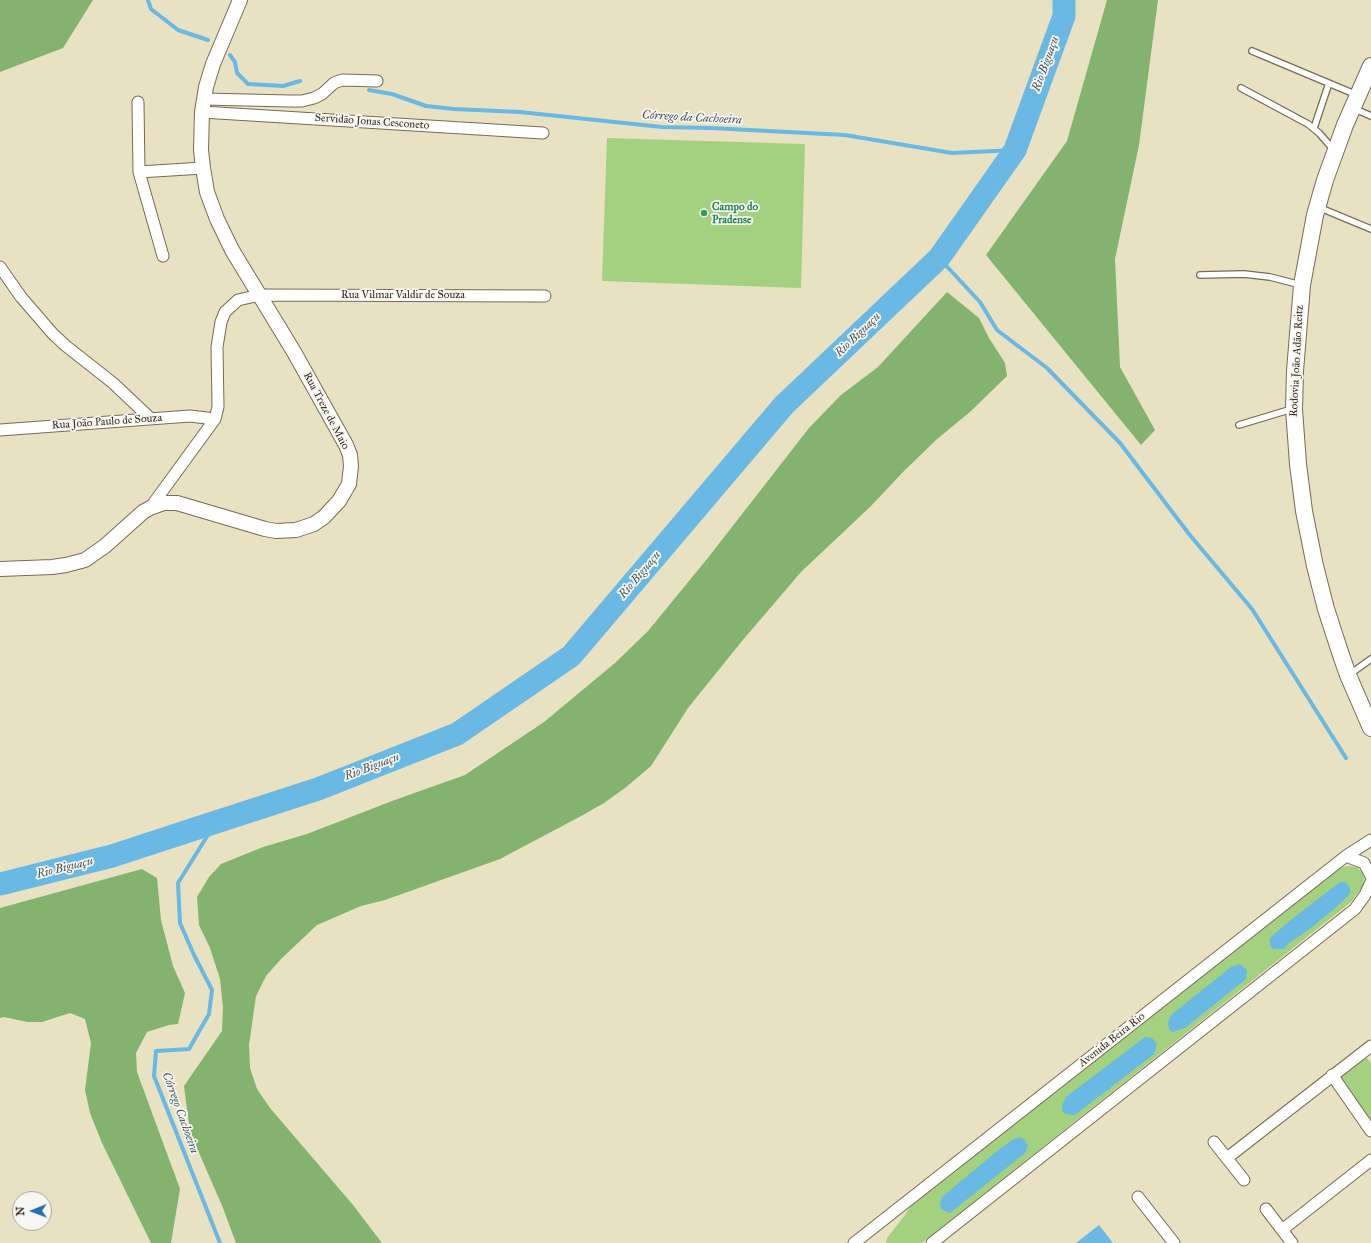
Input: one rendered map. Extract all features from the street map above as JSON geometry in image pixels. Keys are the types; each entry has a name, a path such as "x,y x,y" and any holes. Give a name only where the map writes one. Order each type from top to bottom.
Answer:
{"main road":[{"name":"Rodovia João Adão Reitz","path":"1371,66 1335,152 1318,207 1302,285 1295,364 1294,409 1304,511 1315,566 1326,609 1348,675 1371,728"}],"street":[{"name":"Rua Treze de Maio","path":"0,569 52,567 85,560 105,546 150,508 164,503 177,503 253,526 276,531 287,532 305,528 314,524 331,511 345,493 349,484 351,466 350,456 346,445 260,295 232,250 216,219 207,192 201,150 203,105 209,76 240,0"},
{"path":"203,105 290,102 314,98 322,94 334,83 342,80 377,81"},
{"path":"138,102 139,172 163,256"},
{"name":"Servidão Jonas Cesconeto","path":"203,105 542,133"},
{"path":"139,172 203,168"},
{"path":"0,267 21,297 53,334 113,383 150,418"},
{"name":"Rua Vilmar Valdir de Souza","path":"215,419 218,407 217,346 221,322 225,312 235,303 248,297 260,295 545,296"},
{"name":"Rua João Paulo de Souza","path":"0,430 150,418 190,416 215,419"},
{"path":"150,508 215,419"},
{"name":"Avenida Beira Rio","path":"854,1243 866,1239 1346,856 1371,840"},
{"path":"1346,856 1364,863 1371,876"},
{"path":"932,1243 1355,909 1365,895 1371,882"},
{"path":"1227,1158 1370,1047"},
{"path":"1332,1075 1371,1130"},
{"path":"1214,1142 1244,1180"},
{"path":"1282,1230 1371,1160"},
{"path":"1138,1197 1174,1243"},
{"path":"1266,1209 1292,1243"}],"lane":[{"path":"1252,51 1329,83 1371,116"},
{"path":"1314,128 1329,83"},
{"path":"1241,88 1314,128 1335,152"},
{"path":"1318,207 1371,229"},
{"path":"1200,275 1244,274 1270,277 1302,285"},
{"path":"1239,425 1294,409"},
{"path":"1348,675 1371,659"}],"green space":[{"path":"0,0 93,0 63,48 0,72"},
{"path":"1107,0 1158,0 1139,145 1115,259 1120,367 1155,430 1141,445 986,255 1067,141"},
{"name":"Campo do Pradense","path":"607,138 805,144 801,288 602,281"},
{"path":"947,292 979,318 989,338 1005,363 1007,376 971,411 936,440 871,506 801,572 742,641 688,708 651,766 625,788 604,803 500,859 385,900 361,906 317,925 281,959 266,976 256,996 249,1045 250,1068 257,1089 270,1108 353,1205 382,1243 236,1243 223,1208 190,1132 184,1086 222,1031 223,1007 220,979 210,948 199,925 197,897 209,877 221,864 263,847 307,834 465,775 544,722 615,663 648,631 707,559 809,428 841,395 878,367"},
{"path":"1348,866 1357,867 1363,874 1364,878 1363,886 1351,902 922,1243 886,1243 887,1238 910,1207 1336,869"},
{"path":"142,869 157,878 161,920 173,966 185,993 178,1024 169,1025 147,1032 136,1053 137,1072 180,1189 171,1243 151,1243 102,1143 90,1113 85,1090 91,1043 85,1019 70,1013 42,1022 27,1022 4,1017 0,1018 0,908"},
{"path":"1367,1058 1371,1063 1371,1121 1340,1081 1342,1075 1361,1059"}],"water":[{"path":"1340,882 1345,882 1351,891 1348,896 1334,909 1288,944 1284,949 1273,949 1270,946 1270,938"},
{"path":"1240,964 1247,970 1246,979 1185,1028 1172,1032 1169,1029 1168,1023 1171,1015 1231,967"},
{"path":"1145,1037 1152,1038 1157,1044 1154,1054 1075,1115 1066,1114 1063,1112 1062,1106 1066,1097"},
{"path":"1020,1137 1025,1140 1028,1146 1025,1153 950,1213 941,1209 940,1204 942,1197 997,1151 1014,1139"},
{"path":"1099,1225 1113,1243 1076,1243"}],"waterway":[{"name":"Córrego da Cachoeira","path":"148,0 151,9 178,30 208,40"},
{"name":"Rio Biguaçu","path":"0,884 112,856 318,789 457,734 571,656 784,405 939,258 1015,150 1064,16 1064,0"},
{"name":"Córrego da Cachoeira","path":"230,55 235,62 237,73 248,84 283,86 300,81"},
{"name":"Córrego da Cachoeira","path":"369,90 392,94 426,106 454,109 520,112 662,127 845,135 952,153 1015,150"},
{"path":"939,258 980,302 997,330 1047,368 1120,443 1189,534 1252,609 1346,758"},
{"name":"Córrego Cachoeira","path":"216,822 178,883 180,923 212,990 209,1014 189,1049 156,1051 154,1076 220,1243"}],"place":[{"name":"Campo do Pradense","path":"704,213"}]}
